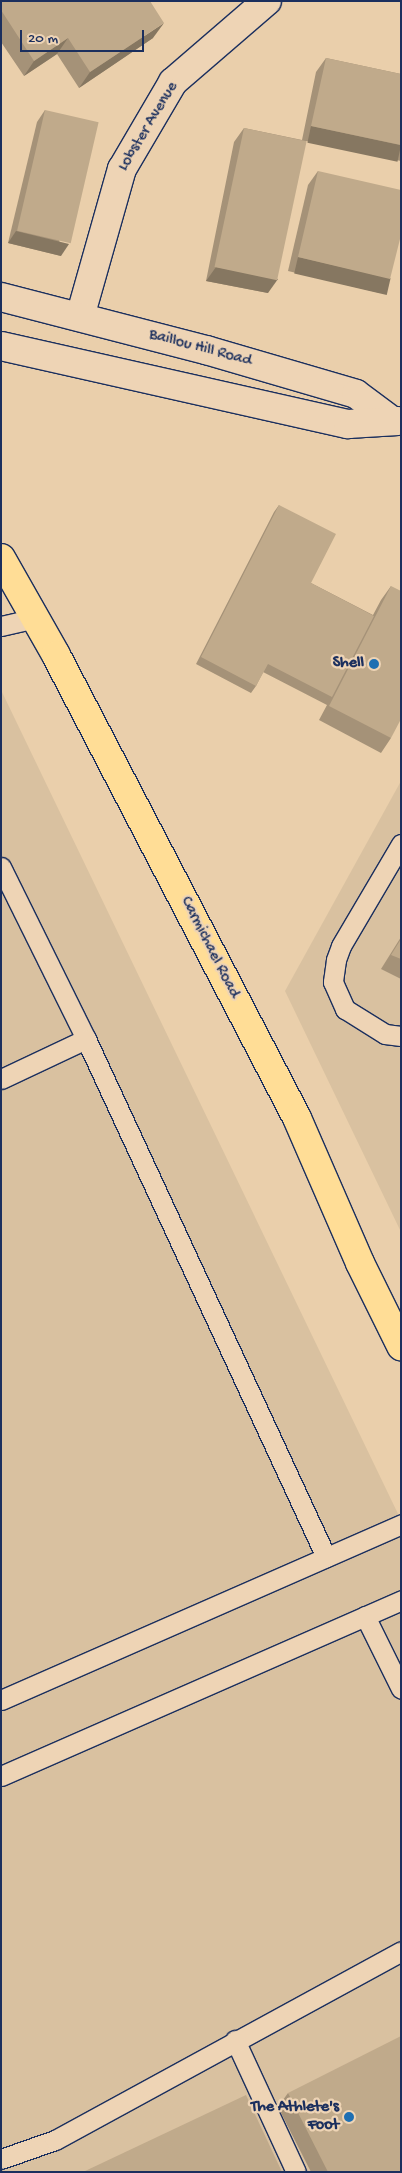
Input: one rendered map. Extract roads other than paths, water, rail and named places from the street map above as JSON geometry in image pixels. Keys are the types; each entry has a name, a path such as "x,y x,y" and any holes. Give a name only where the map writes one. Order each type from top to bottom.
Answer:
{"main road":[{"name":"Lobster Avenue","path":"80,317 122,168 126,161 173,82 267,1"},
{"name":"Baillou Hill Road","path":"1,297 206,350 356,394 396,421"},
{"name":"Baillou Hill Road","path":"1,346 348,424 396,421"},
{"name":"Carmichael Road","path":"1,558 37,618 297,1118 360,1263 401,1346"}],"lane":[{"path":"1,626 37,618"},
{"path":"401,844 341,946 332,982 345,1009 385,1034 401,1036"},
{"path":"1,867 86,1039 326,1557"},
{"path":"1,1079 86,1039"},
{"path":"1,1700 401,1524"},
{"path":"1,1776 401,1600"},
{"path":"365,1616 401,1689"},
{"path":"1,2159 55,2140 401,1951"},
{"path":"235,2040 296,2172"}],"place":[{"name":"Shell","path":"374,664"},
{"name":"The Athlete's Foot","path":"349,2117"}]}
